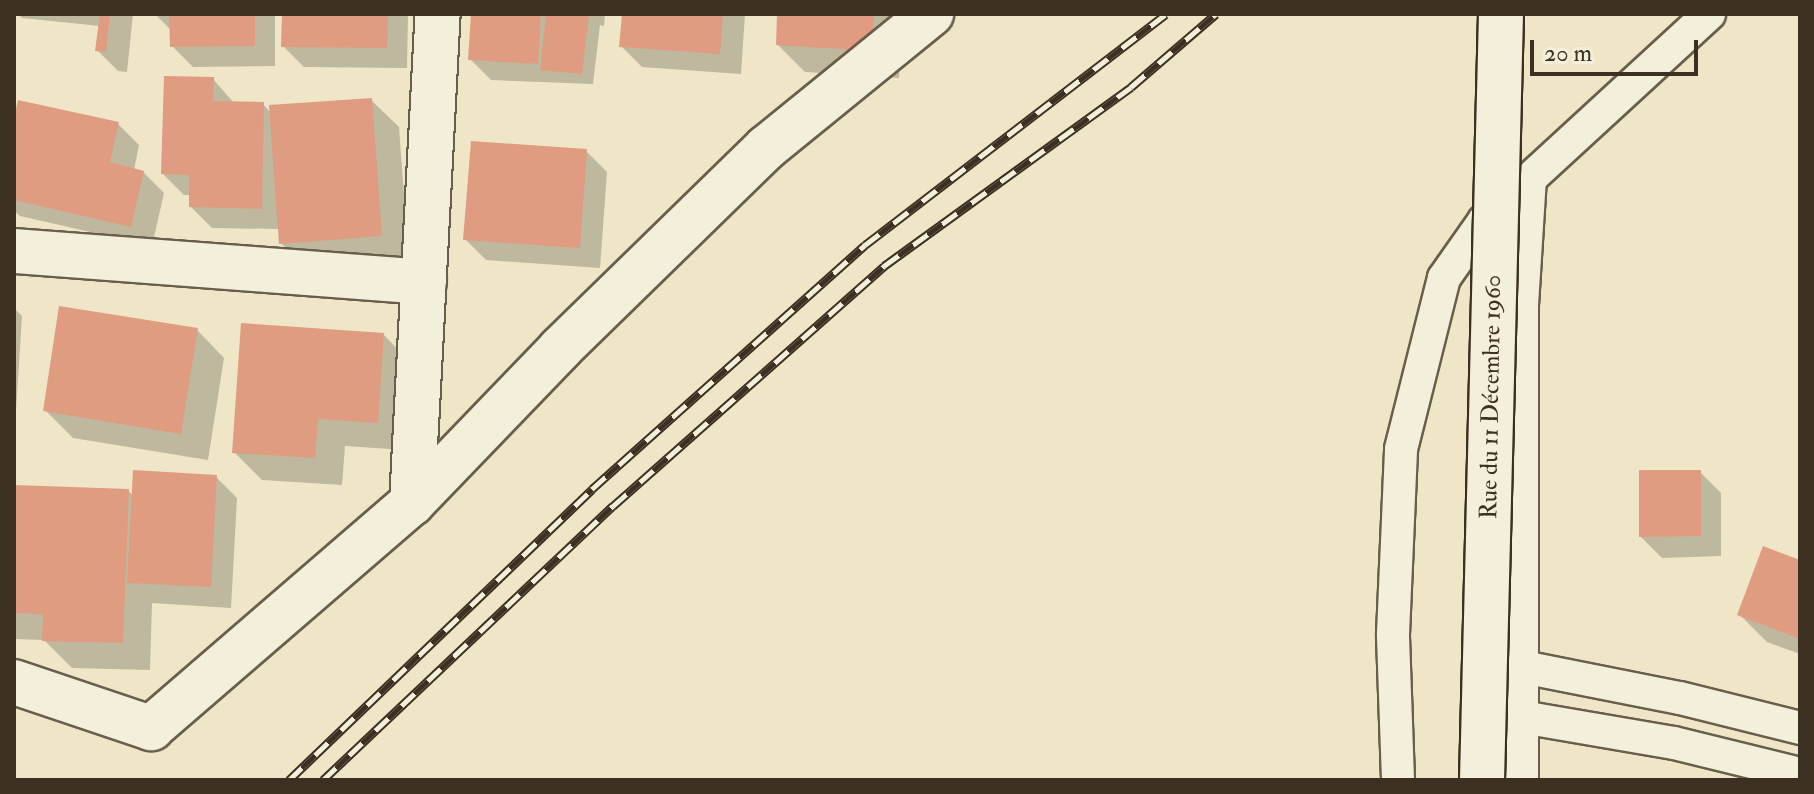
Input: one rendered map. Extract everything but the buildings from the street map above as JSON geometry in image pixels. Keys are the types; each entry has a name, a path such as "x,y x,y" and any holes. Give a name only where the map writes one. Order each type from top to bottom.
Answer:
{"street":[{"path":"412,503 438,14"},
{"path":"14,682 151,728 412,503 560,349 766,148 931,14"},
{"name":"Rue du 11 Décembre 1960","path":"1482,780 1501,14"},
{"path":"14,251 424,282"}],"lane":[{"path":"1398,780 1393,634 1401,449 1444,278 1484,221 1709,14"},
{"path":"1522,780 1522,305 1530,179"},
{"path":"1523,667 1680,698 1800,728"},
{"path":"1522,717 1674,743 1800,774"}],"railway":[{"path":"289,780 592,489 865,245 1166,14"},
{"path":"323,780 613,506 884,266 1131,87 1216,14"}]}
